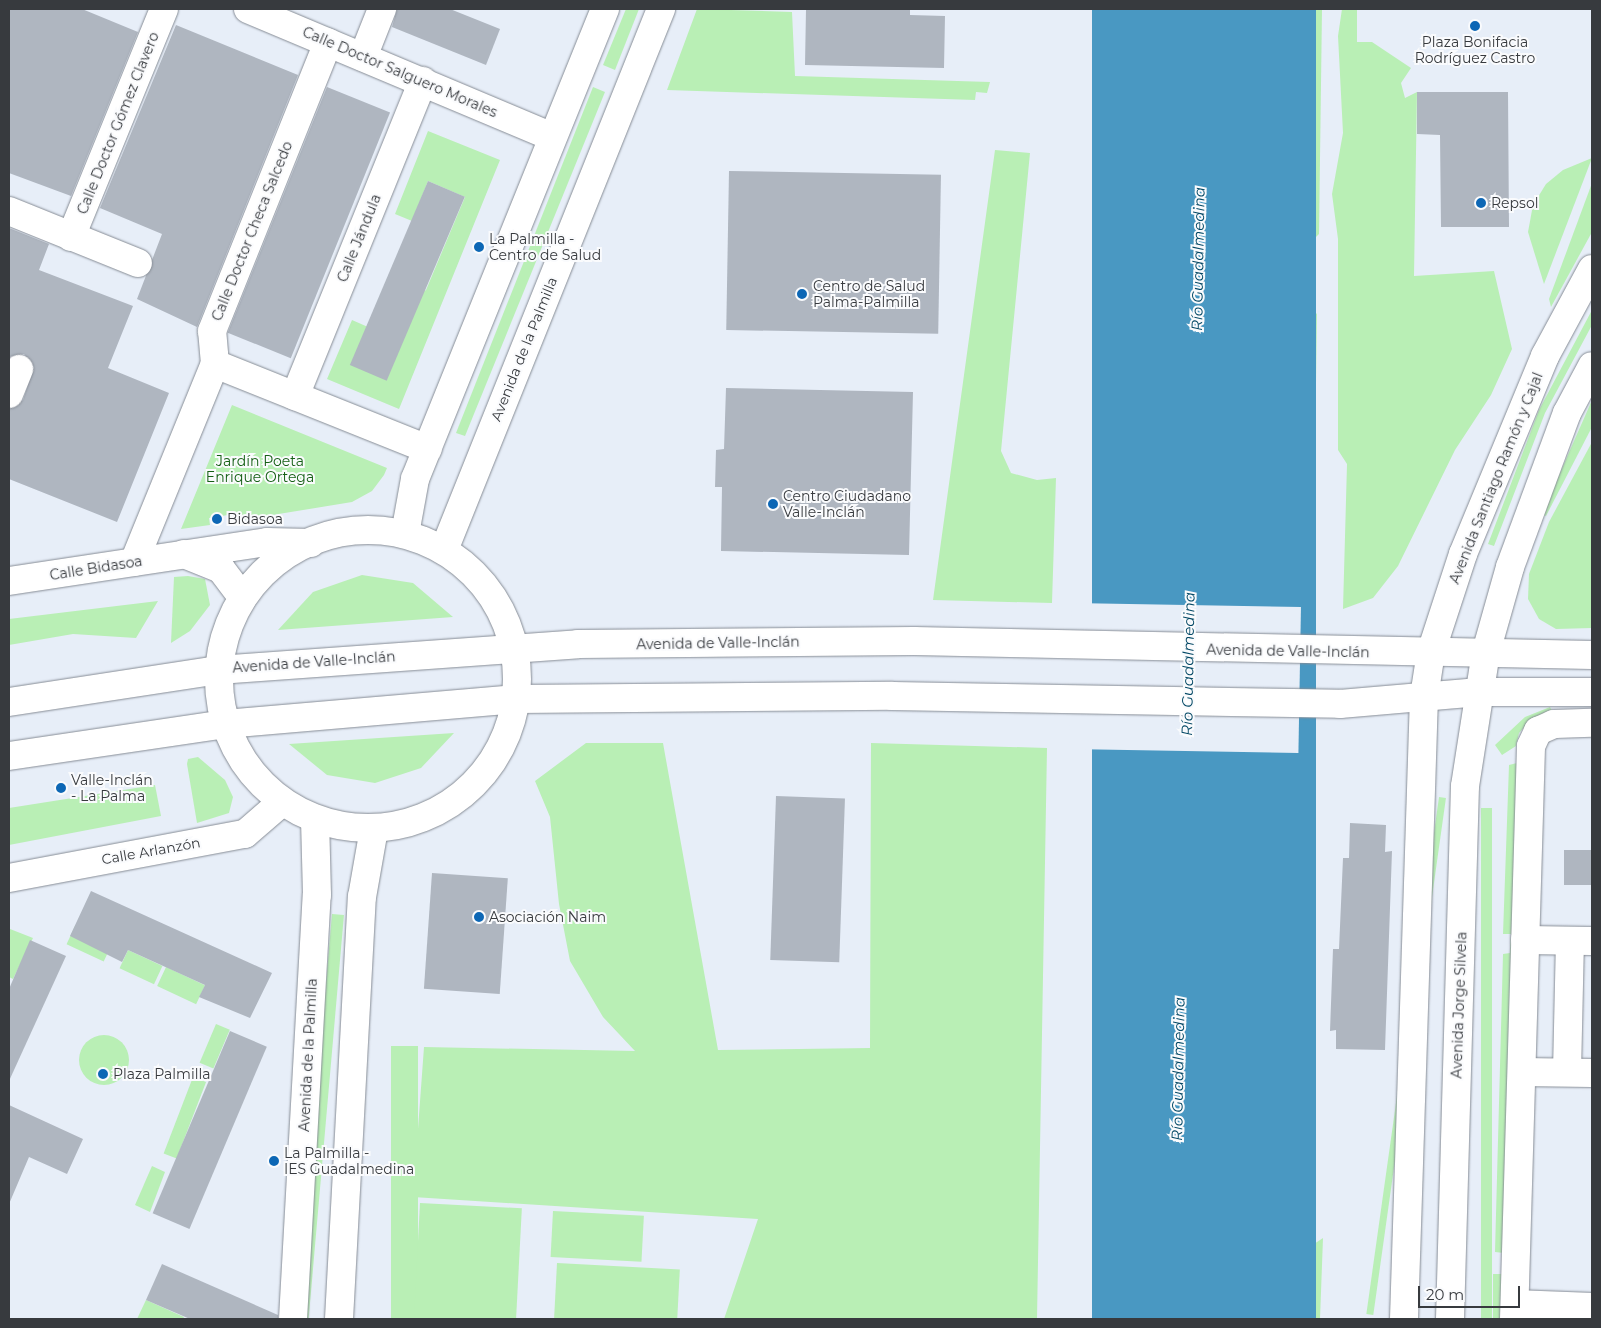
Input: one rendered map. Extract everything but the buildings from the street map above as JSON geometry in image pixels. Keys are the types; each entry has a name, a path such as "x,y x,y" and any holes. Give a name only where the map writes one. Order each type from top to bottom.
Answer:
{"main road":[{"name":"Calle Doctor Gómez Clavero","path":"71,237 164,9"},
{"name":"Calle Doctor Salguero Morales","path":"248,9 423,81 552,137"},
{"path":"362,57 382,9"},
{"path":"405,534 415,479 552,137 606,9"},
{"name":"Avenida de la Palmilla","path":"444,550 661,9"},
{"name":"Calle Doctor Checa Salcedo","path":"134,562 215,364 212,331 328,42"},
{"name":"Calle Jándula","path":"295,396 423,81"},
{"path":"9,211 138,263"},
{"name":"Avenida Santiago Ramón y Cajal","path":"1424,697 1431,652 1463,554 1545,356 1592,269"},
{"path":"215,364 428,449"},
{"path":"1480,692 1486,652 1513,558 1567,413 1592,366"},
{"path":"9,394 19,369"},
{"path":"344,531 405,534 444,550 464,564 503,613 515,649 517,699 490,766 443,809 414,822 374,829 316,821 282,802 246,766 225,724 218,670 230,620 255,581 287,553 344,531"},
{"name":"Calle Bidasoa","path":"9,581 267,542 311,544"},
{"path":"183,554 221,569 244,598"},
{"name":"Avenida de Valle-Inclán","path":"9,702 218,670 515,649 914,641 1342,653 1486,652 1592,655"},
{"path":"9,756 225,724 517,699 892,696 1341,704 1480,692 1592,692"},
{"name":"Avenida Jorge Silvela","path":"1450,1319 1465,786 1480,692"},
{"path":"1404,1319 1424,697"},
{"path":"1592,724 1554,724 1538,731 1531,746 1515,1312 1592,1307"},
{"name":"Calle Arlanzón","path":"9,878 245,834 282,802"},
{"name":"Avenida de la Palmilla","path":"293,1319 317,895 316,821"},
{"path":"339,1319 362,897 374,829"},
{"path":"1522,1072 1580,1073 1581,941 1525,940"}],"green space":[{"path":"626,9 639,9 615,70 603,65"},
{"path":"697,9 792,12 795,76 990,82 987,93 976,92 975,100 667,90"},
{"path":"1316,9 1322,9 1319,234 1309,244"},
{"path":"1342,9 1357,9 1357,42 1372,42 1411,68 1401,83 1405,98 1417,92 1414,276 1494,271 1512,349 1491,395 1455,450 1398,566 1373,598 1343,609 1347,464 1338,450 1338,239 1332,194 1343,133 1338,36"},
{"path":"593,87 605,92 465,436 456,433"},
{"path":"428,131 500,160 399,409 327,379 352,320 368,327 426,290 465,197 428,181 412,221 395,214"},
{"path":"995,150 1030,153 1001,451 1011,473 1037,480 1056,478 1052,603 933,600"},
{"path":"1592,158 1544,284 1528,232 1533,205 1546,184 1563,170"},
{"path":"1592,183 1592,232 1551,307 1549,299"},
{"path":"1308,306 1317,314 1315,454 1303,475"},
{"path":"1592,310 1592,325 1545,413 1494,546 1488,544 1539,410"},
{"path":"1592,400 1592,427 1546,516 1542,514"},
{"name":"Jardín Poeta Enrique Ortega","path":"232,405 387,468 384,475 372,491 352,502 230,522 228,515 209,518 210,525 181,529"},
{"path":"1592,442 1592,628 1556,629 1539,619 1528,599 1529,574 1549,522"},
{"path":"362,575 413,583 453,617 278,630 313,592"},
{"path":"188,576 205,579 210,605 190,631 171,643 174,577"},
{"path":"158,601 136,638 73,634 9,645 9,619"},
{"path":"1550,707 1554,715 1528,723 1519,733 1516,746 1502,755 1495,745 1525,717"},
{"path":"454,733 421,768 375,783 327,775 289,744"},
{"path":"586,743 663,743 718,1050 870,1048 871,743 1047,748 1037,1319 724,1319 758,1219 413,1197 424,1047 635,1051 603,1017 570,961 559,904 550,817 535,781"},
{"path":"198,757 225,780 233,797 229,813 197,823 187,764 188,759"},
{"path":"1517,763 1504,1253 1495,1252 1503,954 1510,953 1511,934 1503,934 1509,765"},
{"path":"155,785 161,816 9,845 9,808"},
{"path":"1439,797 1446,798 1373,1315 1366,1314"},
{"path":"1481,808 1492,808 1492,1319 1481,1319"},
{"path":"332,914 344,915 309,1319 297,1318"},
{"path":"75,926 112,943 104,961 67,944"},
{"path":"10,929 33,938 13,979 9,977"},
{"path":"128,950 162,966 154,984 120,968"},
{"path":"166,967 205,985 196,1004 157,986"},
{"path":"216,1024 230,1030 213,1069 200,1063"},
{"path":"99,1035 109,1035 122,1042 129,1055 129,1065 122,1078 109,1085 99,1085 90,1081 83,1074 79,1065 79,1055 83,1046 90,1039"},
{"path":"391,1046 418,1046 418,1319 391,1319"},
{"path":"193,1077 206,1082 177,1159 164,1154"},
{"path":"152,1166 165,1172 150,1212 135,1205"},
{"path":"420,1203 522,1208 516,1319 414,1319"},
{"path":"553,1211 644,1216 641,1262 551,1257"},
{"path":"1282,1231 1289,1238 1227,1300 1220,1293"},
{"path":"1323,1238 1320,1319 1309,1319 1311,1246"},
{"path":"557,1263 680,1269 677,1319 554,1319"},
{"path":"1493,1274 1503,1274 1503,1319 1493,1319"},
{"path":"146,1300 184,1317 183,1319 137,1319"}],"water":[{"name":"Río Guadalmedina","path":"1092,9 1316,9 1316,1319 1092,1319"}],"pier":[{"path":"1072,603 1301,607 1298,753 1069,749"}],"place":[{"name":"Plaza Bonifacia Rodríguez Castro","path":"1475,26"},
{"name":"Repsol","path":"1481,203"},
{"name":"La Palmilla - Centro de Salud","path":"479,247"},
{"name":"Centro de Salud Palma-Palmilla","path":"802,294"},
{"name":"Centro Ciudadano Valle-Inclán","path":"773,504"},
{"name":"Bidasoa","path":"217,519"},
{"name":"Valle-Inclán - La Palma","path":"61,788"},
{"name":"Asociación Naim","path":"479,917"},
{"name":"Plaza Palmilla","path":"103,1074"},
{"name":"La Palmilla - IES Guadalmedina","path":"274,1161"}]}
